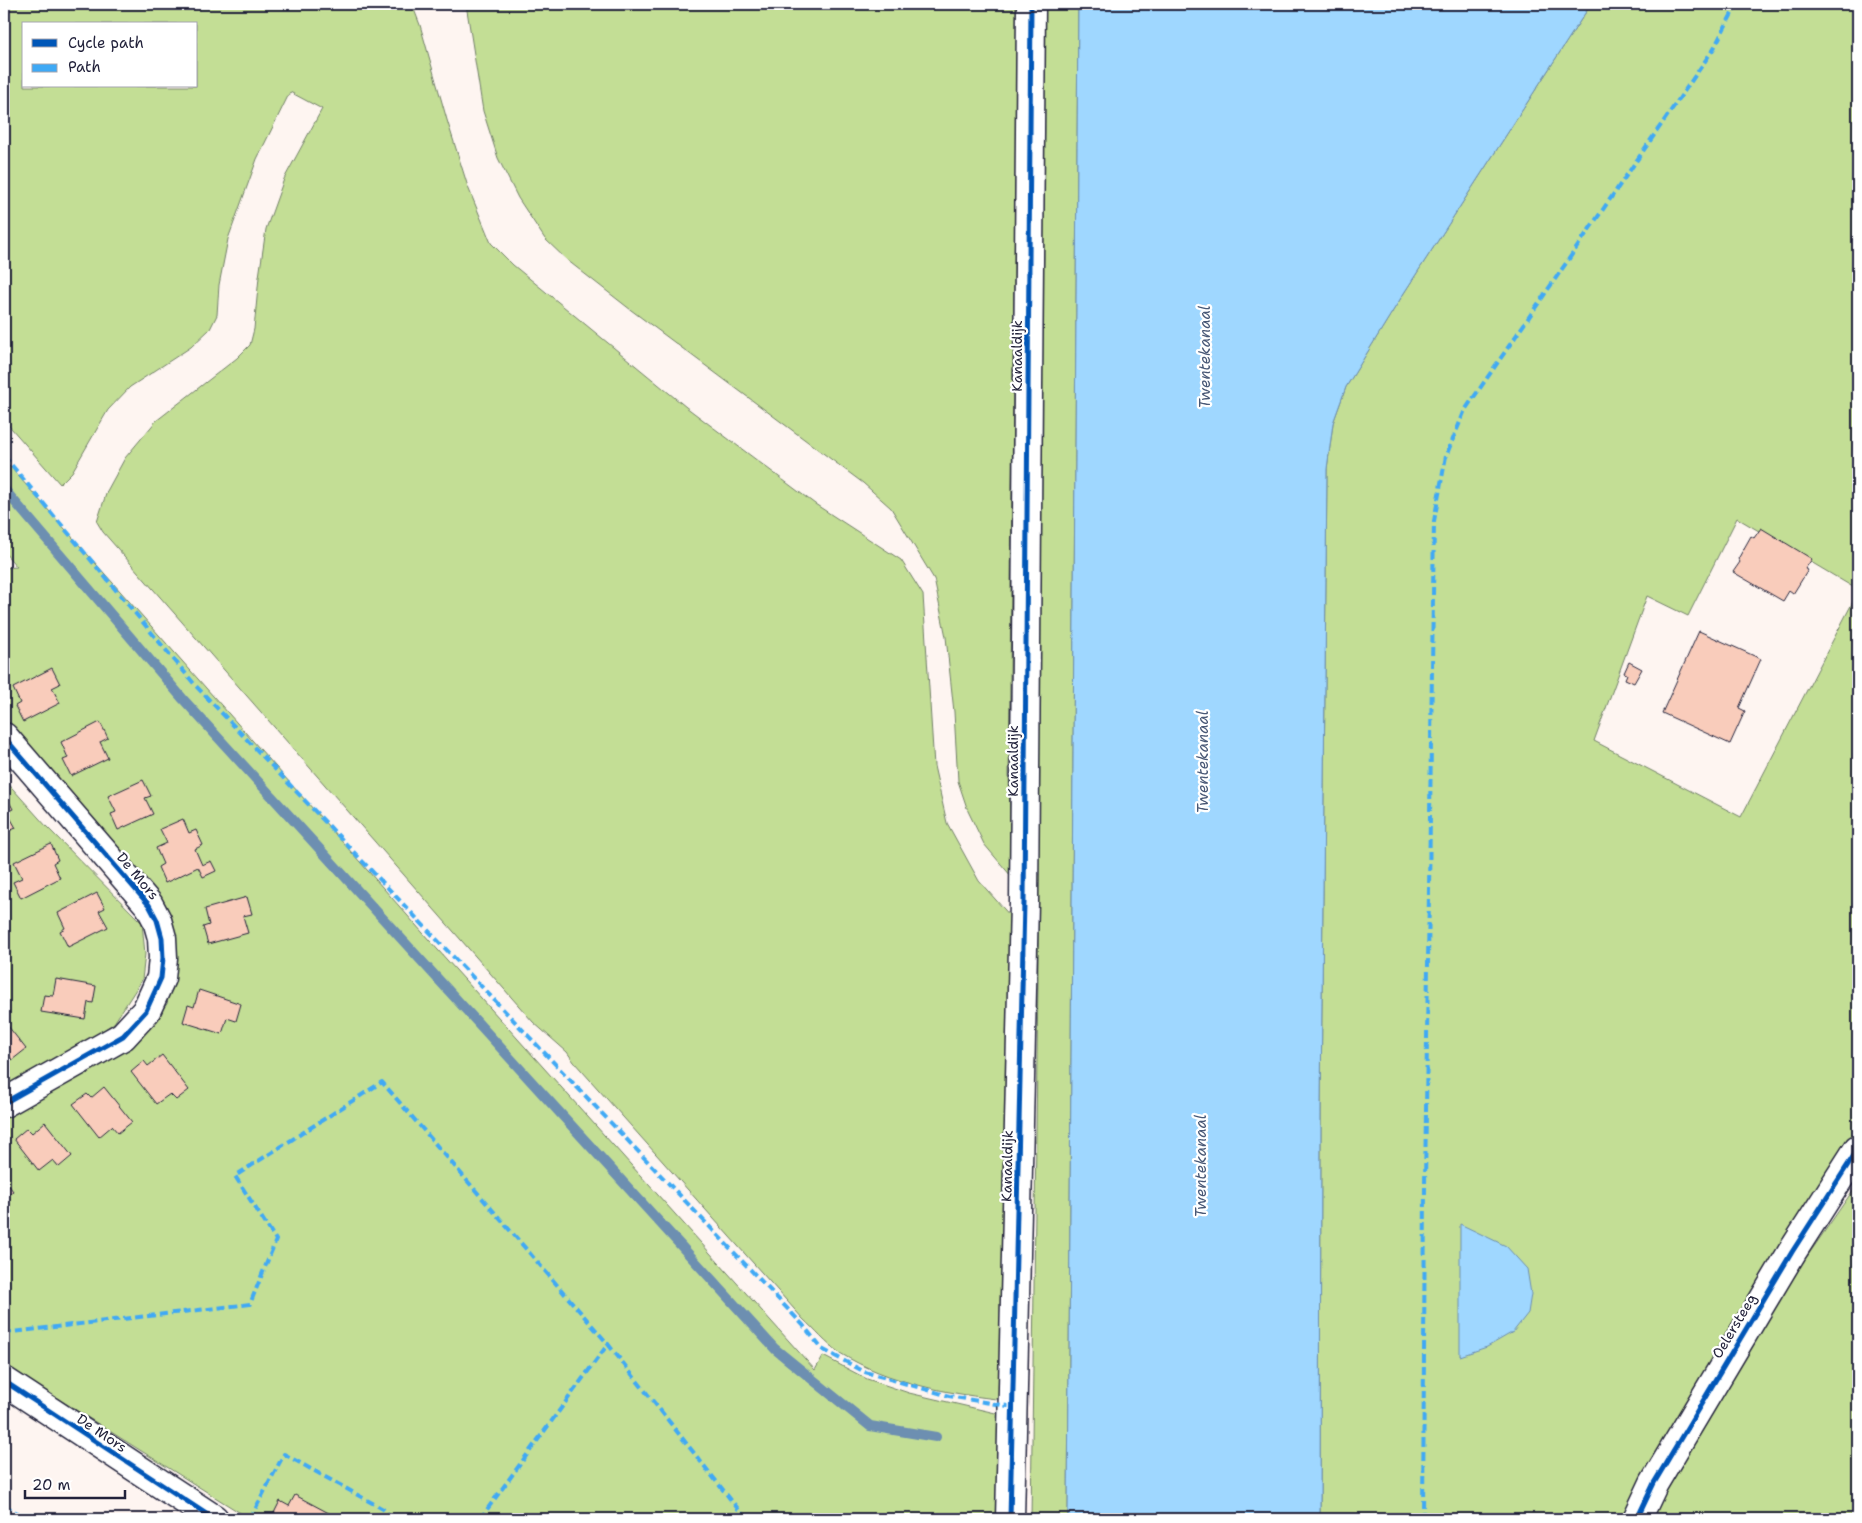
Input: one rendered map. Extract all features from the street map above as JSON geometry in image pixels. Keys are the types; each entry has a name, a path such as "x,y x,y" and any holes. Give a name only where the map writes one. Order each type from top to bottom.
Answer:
{"street":[{"name":"Kanaaldijk","path":"1010,1519 1024,902 1031,4"},
{"name":"De Mors","path":"4,737 149,905 157,920 162,938 163,958 161,978 146,1011 123,1036 4,1104"},
{"name":"Oelersteeg","path":"1636,1519 1654,1483 1694,1415 1792,1252 1858,1149"},
{"name":"De Mors","path":"4,1381 214,1519"}],"green space":[{"path":"4,4 412,4 420,25 468,187 491,243 513,265 686,407 815,504 901,560 923,595 934,766 947,823 979,881 1012,918 1005,1400 920,1386 878,1372 859,1363 840,1353 825,1341 803,1319 567,1052 533,1022 103,532 97,522 107,491 125,458 156,421 237,358 250,345 254,329 266,229 284,179 322,109 290,92 257,159 228,239 219,285 217,315 210,329 191,347 130,387 108,410 72,472 60,484 4,420"},
{"path":"466,4 1017,4 1009,774 1011,876 984,844 968,811 958,781 954,712 946,637 934,579 891,508 863,483 631,310 567,260 545,239 518,198 498,158 483,111"},
{"path":"1044,4 1078,4 1068,1519 1031,1519 1038,982 1037,634"},
{"path":"1591,4 1858,4 1858,590 1737,518 1688,616 1647,596 1594,741 1741,817 1858,592 1858,1136 1626,1511 1623,1519 1320,1519 1321,1107 1327,469 1333,423 1346,387 1404,293"},
{"path":"4,460 438,950 815,1370 823,1356 867,1379 909,1393 1004,1415 1001,1519 250,1519 4,1365 4,1116 142,1032 167,1004 174,966 175,935 18,740 4,718 4,568 17,567 4,552"},
{"path":"4,779 47,827 142,923 145,954 142,980 114,1023 21,1086 4,1094"},
{"path":"1858,1183 1858,1519 1652,1519 1660,1502 1795,1274"}],"water":[{"name":"Twentekanaal","path":"1078,4 1591,4 1404,293 1346,387 1333,423 1327,469 1321,1107 1320,1519 1068,1519"},
{"path":"1460,1224 1506,1246 1527,1269 1531,1294 1528,1313 1513,1332 1487,1347 1460,1356"}],"building":[{"path":"1761,528 1812,559 1805,569 1808,570 1793,594 1789,591 1783,601 1733,572 1740,562 1738,559 1751,536 1754,538"},
{"path":"1699,631 1761,659 1739,708 1745,711 1730,744 1662,713"},
{"path":"1629,662 1642,669 1634,683 1625,679 1627,674 1624,673"},
{"path":"52,668 60,684 52,688 60,703 23,722 15,706 20,703 13,688"},
{"path":"100,722 108,738 100,742 108,758 71,776 63,760 68,758 61,742"},
{"path":"143,780 151,796 145,798 153,814 118,830 111,814 116,812 108,796"},
{"path":"4,794 13,809 7,812 16,828 4,833"},
{"path":"183,819 189,833 196,830 203,845 195,849 202,865 211,861 216,871 203,877 198,867 165,883 158,867 163,864 156,848 167,843 160,829"},
{"path":"51,844 58,860 53,863 60,878 21,898 13,882 22,878 14,862"},
{"path":"97,893 105,908 99,911 108,927 68,947 60,931 65,928 58,913"},
{"path":"247,897 252,914 243,916 248,933 208,944 203,927 209,925 205,909"},
{"path":"56,979 96,986 93,1003 88,1002 85,1019 41,1012 44,995 53,996"},
{"path":"199,990 241,1004 236,1021 227,1018 222,1034 183,1022 188,1005 194,1007"},
{"path":"4,1021 26,1049 12,1060 9,1055 4,1059"},
{"path":"162,1055 189,1090 176,1100 170,1094 156,1104 131,1072 144,1061 148,1066"},
{"path":"104,1087 132,1122 118,1133 112,1126 99,1137 73,1104 87,1094 91,1098"},
{"path":"45,1122 72,1156 59,1167 53,1160 39,1171 14,1139 27,1128 32,1133"},
{"path":"4,1179 13,1191 4,1198"},
{"path":"295,1495 340,1519 271,1519 280,1501 289,1506"}],"waterway":[{"path":"4,489 183,699 775,1349 870,1426 936,1437"}],"marked path":[{"path":"1423,1519 1425,1185 1434,521 1446,456 1465,410 1714,48 1737,4"},
{"path":"4,456 196,686 803,1325 822,1349 865,1372 949,1396 1013,1407"},
{"path":"4,1333 250,1304 276,1240 235,1176 382,1082 608,1344"},
{"path":"480,1519 608,1344 746,1519"},
{"path":"250,1519 284,1454 383,1509 393,1519"},
{"path":"4,1505 27,1519"}],"cycle path":[{"path":"1010,1519 1024,902 1031,4"},
{"path":"4,737 149,905 157,920 162,938 163,958 161,978 146,1011 123,1036 4,1103"},
{"path":"1637,1519 1654,1483 1792,1252 1858,1149"},
{"path":"4,1381 214,1519"}]}
